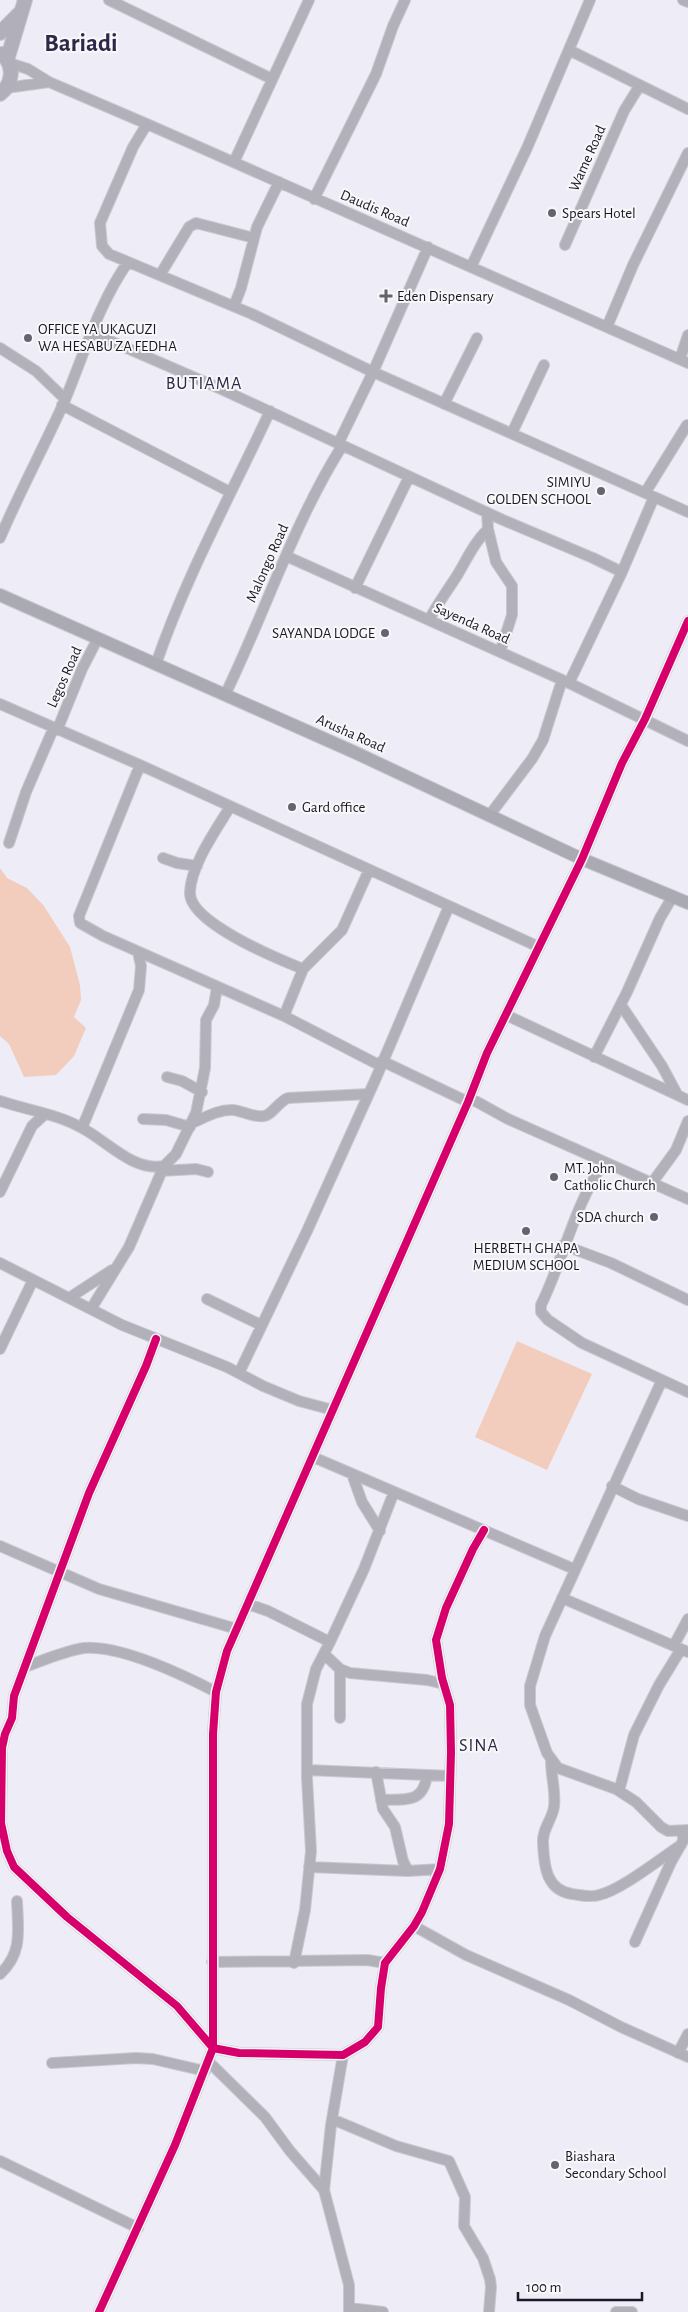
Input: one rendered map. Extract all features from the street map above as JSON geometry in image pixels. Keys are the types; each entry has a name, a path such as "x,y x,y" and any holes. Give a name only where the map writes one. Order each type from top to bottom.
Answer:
{"highway":[{"path":"0,33 22,7"},
{"path":"3,91 11,72 5,58 18,28 22,7"}],"main road":[{"name":"Arusha Road","path":"0,595 354,752 582,858 688,903"}],"street":[{"path":"108,0 272,79"},
{"path":"234,162 309,0"},
{"path":"314,198 376,74 393,26 405,0"},
{"path":"471,266 527,148 590,0"},
{"path":"684,0 688,2"},
{"path":"569,50 688,109"},
{"name":"Daudis Road","path":"5,58 49,82 684,361"},
{"path":"3,91 49,82"},
{"name":"Wame Road","path":"565,244 624,111 640,85"},
{"path":"147,124 133,147 100,223 102,246 109,254 234,306 373,372 688,512"},
{"path":"607,327 633,265 688,153"},
{"path":"234,306 241,288 254,238 278,182"},
{"path":"160,275 189,227 196,223 254,238"},
{"name":"Malongo Road","path":"225,695 286,556 340,445 428,247"},
{"path":"0,538 64,402 92,333 121,272 128,262"},
{"path":"92,333 270,412 487,513 622,572"},
{"path":"684,361 688,335"},
{"path":"444,404 477,338"},
{"path":"2,354 36,371 64,402 182,469 230,492"},
{"path":"512,434 544,365"},
{"path":"156,664 178,605 230,492 270,412"},
{"path":"489,816 532,759 543,740 566,682 622,572 649,495 687,425"},
{"path":"355,588 409,477"},
{"path":"487,513 488,529 496,562 512,586 512,615 500,652"},
{"path":"429,620 476,541 488,529"},
{"name":"Sayenda Road","path":"286,556 566,682 688,741"},
{"path":"99,2312 138,2228 213,2048 213,1734 216,1692 226,1651 469,1100 487,1053 582,858 622,763 645,719 688,621"},
{"name":"Legos Road","path":"9,843 26,792 98,638"},
{"path":"0,704 56,727 540,947"},
{"path":"140,765 94,876 79,920 89,929 284,1016 382,1063 469,1100 688,1199"},
{"path":"230,807 205,846 189,894 191,902 197,910 229,933 276,958 303,969"},
{"path":"163,858 177,864 197,866"},
{"path":"284,1016 303,969 342,930 369,870"},
{"path":"594,1057 621,1005 660,918 673,896"},
{"path":"239,1373 293,1262 369,1094 449,906"},
{"path":"82,1128 139,990 141,972 138,952"},
{"path":"92,1309 129,1247 163,1168 176,1154 191,1126 202,1092 205,1068 206,1020 214,1005 217,987"},
{"path":"621,1005 662,1066 677,1094"},
{"path":"506,1015 688,1100"},
{"path":"167,1077 188,1084 202,1092"},
{"path":"143,1119 166,1120 191,1126 224,1111 234,1110 263,1117 269,1114 280,1101 288,1098 369,1094"},
{"path":"0,1102 45,1114 82,1128 118,1153 147,1166 196,1169 208,1172"},
{"path":"1,1187 32,1126 45,1114"},
{"path":"652,1183 676,1150 688,1121"},
{"path":"604,1162 593,1178 564,1245 541,1306 543,1316 582,1343 688,1392"},
{"path":"564,1245 611,1263 688,1300"},
{"path":"0,1263 156,1339 239,1373 299,1401 333,1410"},
{"path":"69,1298 115,1268"},
{"path":"0,1349 33,1280"},
{"path":"207,1299 261,1325"},
{"path":"156,1339 146,1366 89,1493 12,1702 12,1718 4,1741 0,1815 6,1851 14,1868 67,1917 177,2006 213,2048 239,2053 344,2055 365,2042 378,2027 380,1988 385,1963 414,1926 440,1869 449,1824 450,1705 436,1640 439,1625 462,1572 484,1530"},
{"path":"662,1380 545,1636 530,1686 530,1705 534,1720 551,1761 554,1805 543,1835 543,1845 551,1884 558,1890 568,1893 598,1896 614,1890 681,1845"},
{"path":"313,1457 574,1570"},
{"path":"352,1474 362,1502 380,1531"},
{"path":"612,1486 638,1499 688,1516"},
{"path":"294,1963 305,1910 311,1851 307,1770 307,1704 316,1669 380,1531 394,1492"},
{"path":"0,1546 99,1589 237,1629"},
{"path":"562,1598 681,1649"},
{"path":"248,1604 268,1610 330,1642"},
{"path":"619,1791 634,1735 659,1685 681,1649 688,1619"},
{"path":"25,1667 66,1652 86,1648 106,1650 130,1655 191,1679 216,1692"},
{"path":"324,1654 340,1669 364,1675 427,1680 444,1684"},
{"path":"340,1669 340,1718"},
{"path":"551,1761 558,1768 619,1791 636,1802 661,1827 668,1831 686,1831 635,1942"},
{"path":"307,1770 450,1776"},
{"path":"376,1772 383,1809 395,1827 403,1861 408,1871"},
{"path":"381,1800 406,1799 420,1794 426,1786 427,1775"},
{"path":"309,1867 408,1871 440,1869"},
{"path":"0,1974 12,1962 18,1942 17,1901"},
{"path":"414,1926 466,1955 569,2000 621,2027 683,2055 688,2034"},
{"path":"212,1962 294,1963 367,1960 385,1963"},
{"path":"344,2055 332,2119 324,2190 349,2285 349,2310 383,2312"},
{"path":"52,2063 136,2058 207,2066 264,2117 294,2157 324,2190"},
{"path":"332,2119 396,2146 449,2160 465,2197 464,2226 483,2258 490,2279 489,2312"},
{"path":"0,2161 138,2228"},
{"path":"616,2312 624,2310 632,2312"}],"shaded area":[{"path":"0,868 7,878 27,888 44,906 70,947 80,985 81,1000 74,1017 86,1028 74,1056 56,1075 24,1077 9,1044 0,1036"},
{"path":"517,1341 592,1374 547,1470 475,1437"}],"cycle path":[{"path":"99,2312 175,2145 213,2048 213,1734 216,1692 227,1651 468,1102 487,1053 582,859 622,763 645,719 688,621"},
{"path":"156,1339 146,1366 89,1493 14,1696 12,1718 5,1734 2,1748 1,1823 7,1851 14,1867 67,1917 177,2006 213,2048 239,2053 343,2055 365,2042 378,2027 385,1963 414,1926 440,1869 449,1824 451,1752 450,1705 442,1678 436,1640 446,1608 473,1549 484,1530"}],"place":[{"name":"Spears Hotel","path":"552,213"},
{"name":"Eden Dispensary","path":"386,296"},
{"name":"OFFICE YA UKAGUZI WA HESABU ZA FEDHA","path":"28,338"},
{"name":"SIMIYU GOLDEN SCHOOL","path":"601,491"},
{"name":"SAYANDA LODGE","path":"385,633"},
{"name":"Gard office","path":"292,807"},
{"name":"MT. John Catholic Church","path":"554,1177"},
{"name":"SDA church","path":"654,1217"},
{"name":"HERBETH GHAPA MEDIUM SCHOOL","path":"526,1231"},
{"name":"Biashara Secondary School","path":"555,2165"}],"district":[{"name":"Bariadi","path":"81,42"},
{"name":"BUTIAMA","path":"204,383"},
{"name":"SINA","path":"479,1745"}]}
